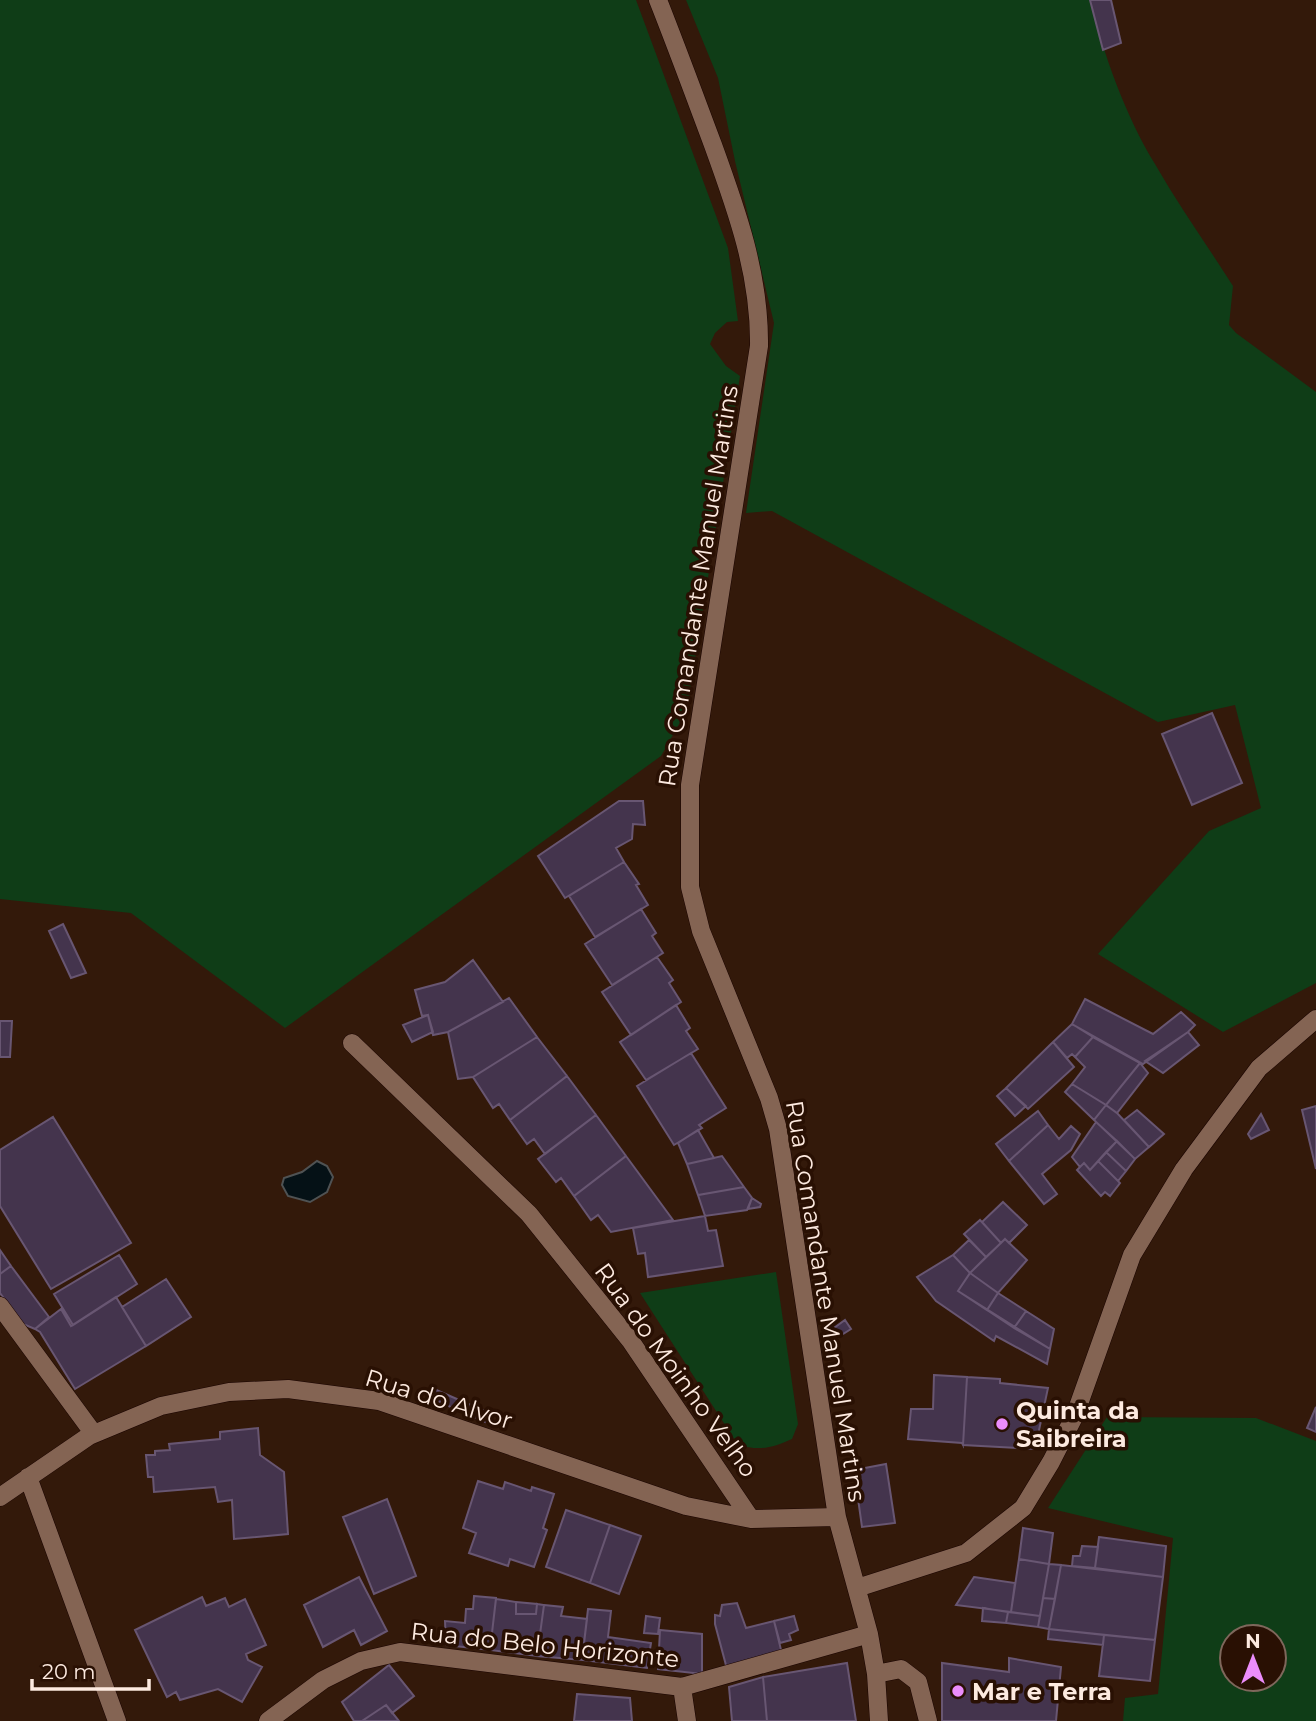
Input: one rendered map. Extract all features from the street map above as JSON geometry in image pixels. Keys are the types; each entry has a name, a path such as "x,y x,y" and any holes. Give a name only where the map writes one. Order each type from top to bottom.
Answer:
{"street":[{"name":"Rua Comandante Manuel Martins","path":"659,0 740,220 753,272 760,320 759,346 690,785 690,887 701,931 769,1098 778,1129 837,1517 869,1634 876,1674 879,1721"},
{"path":"857,1588 966,1553 1023,1508 1075,1415 1132,1255 1184,1169 1259,1068 1316,1019"},
{"name":"Rua do Moinho Velho","path":"352,1043 529,1214 630,1340 751,1519"},
{"path":"0,1307 94,1434"},
{"name":"Rua do Alvor","path":"0,1497 94,1434 161,1406 229,1392 288,1389 379,1401 686,1506 751,1519 837,1517"},
{"path":"28,1477 117,1721"},
{"name":"Rua do Belo Horizonte","path":"268,1721 323,1679 361,1661 400,1652 682,1687 869,1634"},
{"path":"876,1674 901,1669 918,1682 928,1721"},
{"path":"682,1687 687,1721"}],"green space":[{"path":"0,0 636,0 728,248 738,321 727,322 715,333 710,344 726,366 740,376 687,710 661,756 285,1028 131,913 0,899"},
{"path":"686,0 1090,0 1109,63 1144,145 1233,286 1229,325 1316,392 1316,983 1223,1032 1098,954 1209,831 1261,808 1235,705 1158,722 772,511 746,513 774,323 718,78"},
{"path":"776,1272 798,1424 792,1439 766,1448 746,1447 738,1445 640,1293"},
{"path":"1107,1417 1256,1418 1316,1441 1316,1721 1123,1721 1125,1698 1158,1694 1173,1538 1048,1508"}],"shaded area":[{"path":"317,1161 327,1166 333,1177 327,1192 310,1202 288,1196 282,1185 284,1178 302,1172"}],"building":[{"path":"1090,0 1111,0 1121,43 1103,50"},
{"path":"1212,713 1242,783 1192,805 1162,734"},
{"path":"619,801 643,801 645,825 633,824 632,839 616,848 624,862 565,898 538,856"},
{"path":"624,862 639,884 636,885 648,905 595,937 569,896"},
{"path":"641,909 656,933 652,936 663,953 612,985 585,944"},
{"path":"63,924 86,973 71,978 49,931"},
{"path":"657,957 673,980 669,983 681,1002 631,1035 602,992"},
{"path":"473,960 503,1002 448,1032 433,1035 428,1015 422,1016 415,990 445,982"},
{"path":"509,998 537,1037 473,1077 458,1079 448,1032"},
{"path":"1085,999 1153,1034 1181,1012 1195,1025 1143,1064 1072,1024"},
{"path":"676,1005 690,1028 686,1031 698,1049 646,1080 620,1042"},
{"path":"428,1015 433,1032 412,1042 403,1025"},
{"path":"0,1021 12,1021 10,1057 0,1057"},
{"path":"1072,1024 1093,1037 1075,1057 1072,1054 1067,1058 1053,1042"},
{"path":"1188,1032 1199,1045 1163,1073 1145,1061"},
{"path":"537,1037 567,1076 510,1120 499,1104 493,1108 473,1077"},
{"path":"1093,1037 1140,1063 1106,1105 1072,1084 1085,1067 1075,1057"},
{"path":"1053,1042 1074,1067 1028,1109 1006,1088"},
{"path":"691,1053 726,1108 699,1125 702,1128 674,1145 637,1086"},
{"path":"1140,1063 1148,1073 1117,1113 1106,1105"},
{"path":"567,1076 596,1115 545,1154 534,1139 527,1144 510,1120"},
{"path":"1072,1084 1106,1105 1094,1120 1065,1092"},
{"path":"1006,1088 1026,1106 1015,1116 997,1096"},
{"path":"1106,1105 1149,1147 1135,1159 1094,1120"},
{"path":"1316,1106 1316,1169 1302,1110"},
{"path":"1137,1110 1164,1134 1149,1147 1124,1120"},
{"path":"1038,1111 1048,1125 1009,1161 996,1144"},
{"path":"1261,1114 1269,1130 1251,1139 1248,1134"},
{"path":"596,1115 626,1156 574,1196 561,1178 556,1182 538,1159"},
{"path":"53,1117 131,1243 51,1289 0,1206 0,1150"},
{"path":"1096,1122 1117,1141 1090,1170 1084,1163 1080,1167 1072,1157"},
{"path":"1048,1125 1059,1139 1071,1126 1080,1134 1071,1150 1042,1174 1057,1194 1044,1204 1009,1161"},
{"path":"698,1130 714,1158 687,1164 678,1143"},
{"path":"1117,1141 1135,1159 1126,1171 1106,1152"},
{"path":"1106,1152 1126,1171 1118,1181 1098,1161"},
{"path":"626,1156 673,1220 611,1232 598,1215 591,1220 574,1196"},
{"path":"722,1156 744,1187 698,1195 687,1164"},
{"path":"1098,1161 1120,1183 1110,1196 1105,1192 1101,1196 1077,1170 1084,1163 1090,1170"},
{"path":"744,1187 752,1198 747,1210 705,1216 698,1195"},
{"path":"752,1198 761,1204 760,1207 748,1209"},
{"path":"1003,1202 1027,1225 1009,1243 1005,1239 1001,1243 982,1222"},
{"path":"705,1216 708,1231 716,1230 723,1266 648,1277 645,1253 638,1254 633,1228"},
{"path":"980,1220 1001,1243 986,1257 964,1234"},
{"path":"1005,1239 1027,1260 998,1293 970,1273"},
{"path":"969,1240 986,1257 970,1273 953,1255"},
{"path":"0,1250 11,1266 0,1274"},
{"path":"119,1255 137,1284 73,1325 54,1294"},
{"path":"953,1255 970,1273 958,1291 1050,1349 1047,1364 996,1336 994,1341 936,1301 917,1277"},
{"path":"11,1266 49,1317 35,1329 23,1324 0,1293 0,1274"},
{"path":"970,1273 998,1293 987,1310 958,1291"},
{"path":"166,1279 191,1317 146,1346 122,1307"},
{"path":"998,1293 1026,1311 1014,1328 987,1310"},
{"path":"116,1297 146,1346 75,1389 40,1332 35,1329 61,1309 71,1326"},
{"path":"1026,1311 1054,1329 1050,1349 1014,1328"},
{"path":"845,1320 851,1329 835,1339 834,1328"},
{"path":"934,1375 967,1377 963,1445 908,1439 911,1409 933,1409"},
{"name":"Quinta da Saibreira","path":"967,1377 1000,1379 1000,1383 1048,1388 1035,1449 963,1445"},
{"path":"434,1389 489,1413 485,1422 430,1398"},
{"path":"1316,1407 1316,1432 1307,1428"},
{"path":"258,1428 260,1455 284,1472 288,1534 234,1539 232,1500 218,1502 215,1487 154,1492 153,1477 148,1477 146,1455 170,1450 169,1444 220,1439 220,1432"},
{"path":"886,1464 895,1523 862,1527 854,1470"},
{"path":"478,1481 503,1489 505,1482 531,1491 532,1487 554,1494 543,1528 547,1530 534,1567 510,1559 508,1566 469,1553 476,1533 463,1528"},
{"path":"387,1499 416,1576 374,1594 343,1517"},
{"path":"566,1510 610,1525 590,1583 546,1567"},
{"path":"610,1525 641,1536 619,1594 590,1583"},
{"path":"1023,1528 1053,1533 1049,1564 1019,1559"},
{"path":"1099,1537 1166,1546 1163,1577 1095,1568"},
{"path":"1082,1546 1098,1547 1095,1568 1072,1566 1073,1556 1080,1556"},
{"path":"1019,1559 1049,1564 1040,1616 1011,1612"},
{"path":"1049,1564 1061,1565 1055,1599 1043,1598"},
{"path":"1061,1565 1163,1577 1155,1640 1049,1629"},
{"path":"359,1577 387,1631 361,1645 354,1630 323,1647 304,1605"},
{"path":"974,1577 1015,1583 1011,1612 956,1605"},
{"path":"474,1596 496,1598 490,1650 446,1645 445,1621 465,1623 466,1609 473,1609"},
{"path":"202,1597 206,1606 225,1598 229,1607 245,1599 266,1645 246,1654 248,1660 262,1667 242,1702 218,1689 180,1700 176,1692 167,1697 135,1630"},
{"path":"1043,1598 1055,1599 1049,1629 1038,1627"},
{"path":"496,1599 516,1602 516,1614 536,1614 537,1604 544,1605 537,1656 490,1650"},
{"path":"516,1602 537,1604 536,1614 516,1614"},
{"path":"737,1603 746,1628 774,1621 782,1654 727,1669 715,1615 720,1616 722,1605"},
{"path":"544,1605 563,1607 561,1616 587,1619 582,1660 537,1656"},
{"path":"983,1608 1008,1612 1006,1623 982,1621"},
{"path":"588,1609 611,1611 608,1637 651,1643 647,1668 582,1660"},
{"path":"1008,1612 1040,1616 1038,1627 1006,1623"},
{"path":"646,1616 660,1618 658,1634 644,1633"},
{"path":"794,1616 798,1630 789,1634 791,1640 780,1643 774,1621"},
{"path":"1049,1629 1104,1635 1103,1645 1048,1639"},
{"path":"660,1630 702,1634 702,1674 658,1669"},
{"path":"1104,1635 1155,1640 1150,1681 1099,1676"},
{"path":"1009,1658 1061,1667 1056,1721 942,1721 942,1663 1009,1672"},
{"path":"847,1663 856,1721 767,1721 763,1677"},
{"path":"389,1665 414,1696 392,1713 386,1705 362,1721 354,1721 342,1702"},
{"path":"763,1677 767,1721 732,1721 729,1687"},
{"path":"577,1694 630,1698 632,1721 574,1721"},
{"path":"386,1705 399,1721 362,1721"}],"place":[{"name":"Quinta da Saibreira","path":"1002,1424"},
{"name":"Mar e Terra","path":"958,1691"}]}
